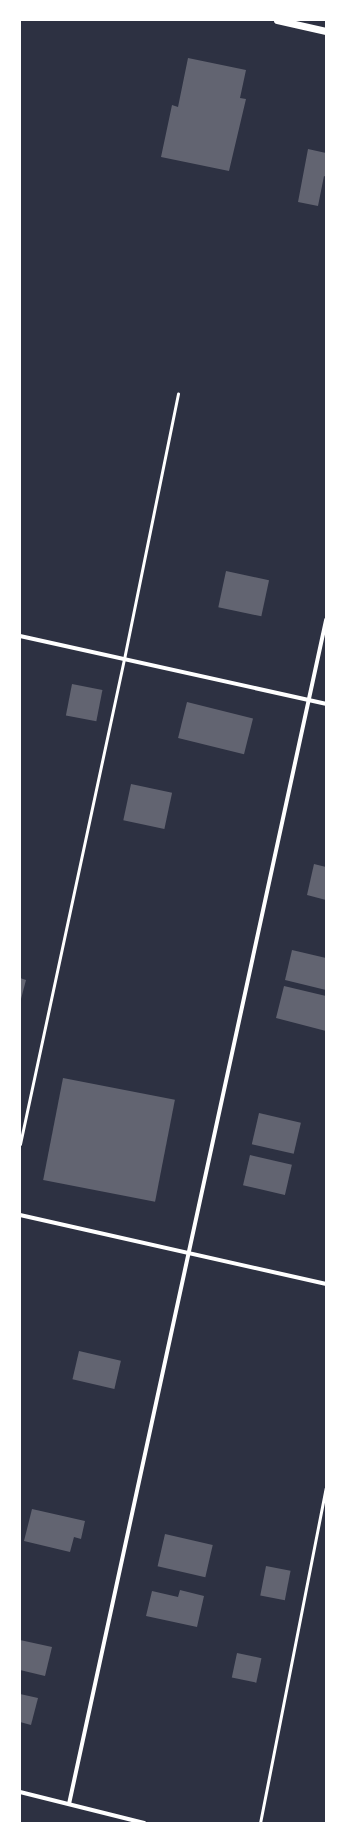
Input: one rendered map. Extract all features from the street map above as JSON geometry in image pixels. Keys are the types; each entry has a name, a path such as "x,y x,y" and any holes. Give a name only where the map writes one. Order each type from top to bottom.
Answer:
{"street":[{"path":"277,20 326,31"},
{"path":"69,1804 326,620"},
{"path":"20,636 326,704"},
{"path":"20,1215 326,1284"},
{"path":"20,1792 144,1823"}],"lane":[{"path":"20,1144 124,660 178,393"},
{"path":"260,1823 326,1488"}],"building":[{"path":"188,58 246,70 240,98 246,99 229,171 161,157 172,105 178,107"},
{"path":"308,149 326,153 326,177 324,176 318,206 298,202"},
{"path":"226,571 269,580 261,616 218,607"},
{"path":"72,684 102,690 96,721 66,715"},
{"path":"187,702 253,718 244,754 178,738"},
{"path":"131,784 172,793 164,829 123,820"},
{"path":"314,864 326,867 326,900 307,895"},
{"path":"292,950 326,958 326,990 285,980"},
{"path":"20,978 26,980 21,999 20,999"},
{"path":"284,986 326,996 326,1031 276,1018"},
{"path":"63,1078 175,1100 155,1202 43,1180"},
{"path":"259,1113 301,1123 294,1154 252,1144"},
{"path":"250,1155 292,1165 285,1195 243,1185"},
{"path":"79,1351 121,1361 114,1389 72,1379"},
{"path":"32,1509 85,1521 81,1539 74,1537 70,1552 24,1541"},
{"path":"165,1534 213,1545 205,1577 158,1566"},
{"path":"266,1566 291,1571 285,1600 260,1595"},
{"path":"180,1590 204,1596 197,1627 146,1616 152,1591 178,1597"},
{"path":"20,1640 52,1647 45,1676 20,1670"},
{"path":"237,1653 261,1658 256,1683 232,1677"},
{"path":"20,1694 38,1698 31,1725 20,1722"}]}
